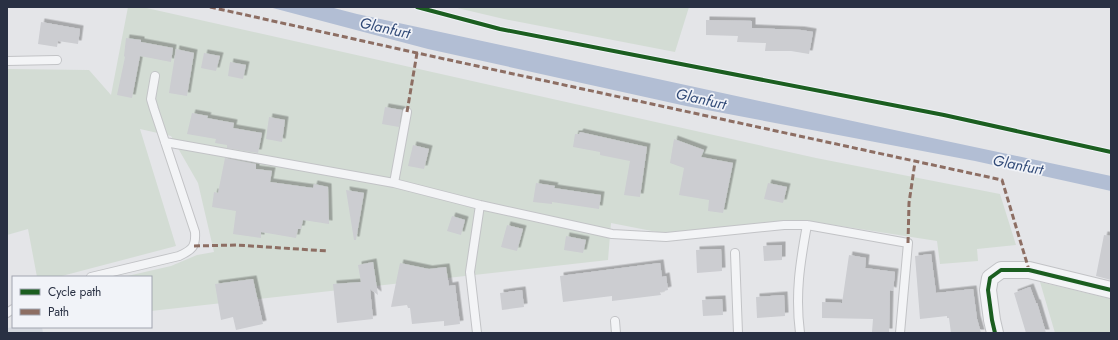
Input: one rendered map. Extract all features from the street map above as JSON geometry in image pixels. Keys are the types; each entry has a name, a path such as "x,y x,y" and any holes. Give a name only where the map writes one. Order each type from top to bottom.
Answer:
{"street":[{"path":"996,333 992,320 988,290 990,278 1001,270 1029,270 1111,290"}],"lane":[{"path":"7,61 57,60"},
{"path":"95,276 179,256 189,252 194,246 195,232 151,98 155,76"},
{"path":"394,184 407,112"},
{"path":"165,142 394,184 480,205 612,234 666,237 784,225 807,225 908,243 900,333"},
{"path":"477,333 470,272 480,205"},
{"path":"800,333 798,297 801,260 807,225"},
{"path":"735,253 738,333"},
{"path":"615,321 616,333"}],"shaded area":[{"path":"128,7 142,7 816,158 1000,194 1016,245 977,249 978,261 940,264 937,241 802,220 662,233 611,223 608,260 152,311 152,276 127,276 171,266 197,255 214,252 198,183 171,136 140,129 176,246 62,276 37,276 28,229 7,235 7,69 89,70 111,95"},
{"path":"453,7 689,7 675,52 504,19"},
{"path":"1040,282 1111,299 1111,333 1055,333"},
{"path":"7,328 42,328 43,333 7,333"}],"water":[{"name":"Glanfurt","path":"269,7 330,7 1111,176 1111,191 975,161 686,106 428,49"}],"building":[{"path":"706,20 752,21 752,28 801,30 813,32 809,54 791,51 765,51 766,43 737,42 738,36 706,35"},
{"path":"41,22 80,29 78,44 58,41 57,47 38,44"},
{"path":"126,38 173,48 171,62 140,56 132,98 117,95 125,57"},
{"path":"176,49 194,53 187,96 169,93"},
{"path":"204,53 220,56 216,71 201,68"},
{"path":"230,62 246,65 243,79 228,76"},
{"path":"385,107 402,110 399,127 382,124"},
{"path":"192,113 208,116 207,118 234,123 233,128 262,133 258,153 227,148 227,145 215,143 216,139 187,134"},
{"path":"269,117 285,120 282,142 266,139"},
{"path":"580,132 647,147 640,197 624,195 630,161 600,155 600,152 573,147 575,134 579,134"},
{"path":"674,139 704,150 701,157 733,163 723,213 708,211 709,200 679,195 684,168 670,163"},
{"path":"413,145 429,149 424,169 408,166"},
{"path":"225,158 256,164 256,169 272,171 270,182 313,188 314,184 328,187 329,224 303,220 301,229 298,229 296,238 261,232 261,238 233,234 236,211 212,207 214,192 218,193"},
{"path":"536,183 555,186 554,188 601,195 599,209 552,202 552,204 533,202"},
{"path":"768,183 787,187 783,203 764,199"},
{"path":"346,190 364,193 356,240 354,240"},
{"path":"452,216 465,220 461,235 447,231"},
{"path":"507,225 523,229 517,251 501,247"},
{"path":"1104,235 1111,236 1111,280 1096,276"},
{"path":"566,236 586,240 583,253 564,250"},
{"path":"782,245 782,260 764,261 763,246"},
{"path":"721,249 722,271 697,273 696,250"},
{"path":"931,254 936,293 973,289 977,319 981,333 951,333 949,318 947,318 947,316 920,319 915,256"},
{"path":"849,255 866,258 865,268 895,272 893,291 890,290 889,332 872,332 873,319 822,318 822,302 842,303"},
{"path":"373,262 378,295 370,289 373,319 337,323 333,284 361,282 358,265"},
{"path":"400,263 429,269 446,267 449,286 455,285 460,324 444,326 444,321 412,324 410,308 408,308 407,305 391,307"},
{"path":"660,263 662,277 666,276 668,290 660,292 661,295 612,301 612,296 563,302 560,276"},
{"path":"253,279 263,324 236,330 233,317 221,320 215,284"},
{"path":"1030,287 1037,303 1046,333 1026,333 1014,293"},
{"path":"522,290 524,307 502,310 500,293"},
{"path":"784,295 785,316 757,318 756,297"},
{"path":"722,299 723,315 703,316 702,300"}],"marked path":[{"path":"210,7 1002,180 1029,270"},
{"path":"407,112 417,53"},
{"path":"908,243 909,203 915,162"},
{"path":"194,246 236,245 328,251"}],"cycle path":[{"path":"417,7 500,29 944,115 1111,152"},
{"path":"995,333 988,290 990,278 1001,270 1029,270 1111,290"}]}
